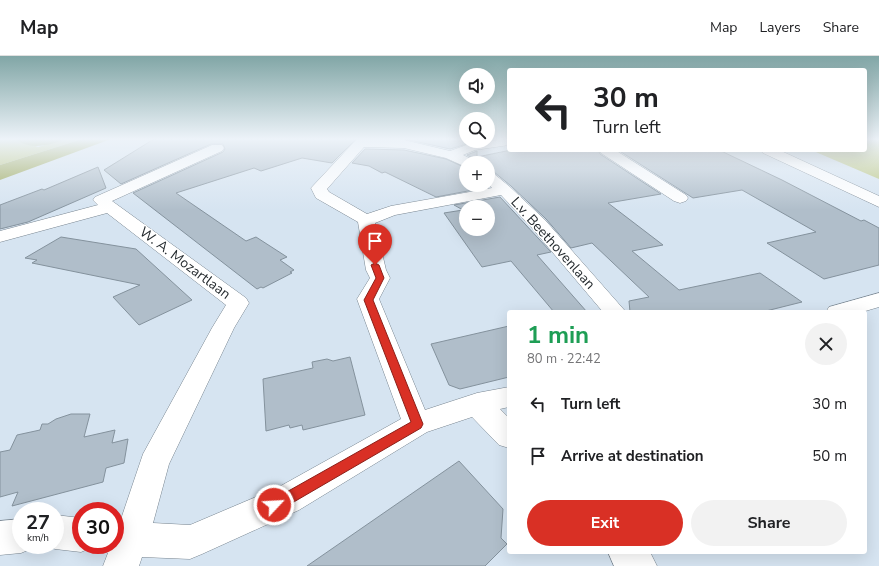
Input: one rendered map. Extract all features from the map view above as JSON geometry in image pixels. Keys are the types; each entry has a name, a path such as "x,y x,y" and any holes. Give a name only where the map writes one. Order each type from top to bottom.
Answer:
{"street":[{"path":"110,207 101,200 183,163"},
{"path":"341,163 326,178 319,188 322,195 366,220 376,270 380,278 368,300 417,424"},
{"path":"626,163 680,198"},
{"path":"795,163 879,202"},
{"name":"L.v. Beethovenlaan","path":"495,182 537,223 613,310"},
{"path":"366,220 391,211 505,190"},
{"path":"0,236 110,207"},
{"name":"W. A. Mozartlaan","path":"110,207 238,303 223,328 154,463 124,545"},
{"path":"844,310 879,300"},
{"path":"124,548 190,542 288,499 417,424 477,404 507,397"},
{"path":"477,404 507,434"},
{"path":"0,538 12,537"},
{"path":"627,554 639,566"}],"green space":[{"path":"7,163 47,163 0,180 0,165"},
{"path":"841,163 879,163 879,179"}],"building":[{"path":"116,163 169,163 121,184 104,170"},
{"path":"199,163 287,163 261,171 254,168 176,193 246,241 256,237 287,257 280,260 294,270 290,272 292,273 263,288 261,287 257,289 133,193"},
{"path":"352,163 454,163 459,165 459,192 462,192 436,197 385,172 382,173 369,166"},
{"path":"495,163 613,163 661,194 608,203 663,245 632,251 679,290 760,273 802,302 770,310 630,310 629,301 649,297 592,243 571,248 546,219 495,173"},
{"path":"638,163 746,163 861,221 864,220 879,228 879,265 824,279 767,243 816,232 742,190 693,198"},
{"path":"98,167 106,188 28,222 0,229 0,205 42,189 44,190"},
{"path":"500,197 551,252 537,255 585,310 552,310 511,261 482,267 460,236 495,236 495,200 483,200"},
{"path":"459,211 459,234 444,213"},
{"path":"61,237 136,249 192,300 139,325 113,297 140,285 32,263 37,260 25,258"},
{"path":"507,326 507,377 460,389 449,385 431,344"},
{"path":"350,357 365,415 303,430 302,425 290,428 289,425 266,431 263,379 313,368 312,362 327,359 333,361"},
{"path":"71,414 90,414 84,437 115,430 112,443 128,439 124,463 106,468 103,482 27,502 14,502 18,492 0,497 0,452 10,450 17,435 40,430 42,424 48,424 56,419"},
{"path":"459,461 503,509 501,538 507,544 485,566 307,566"}],"route":[{"path":"274,505 288,499 417,424 368,300 380,278 375,265"}]}
